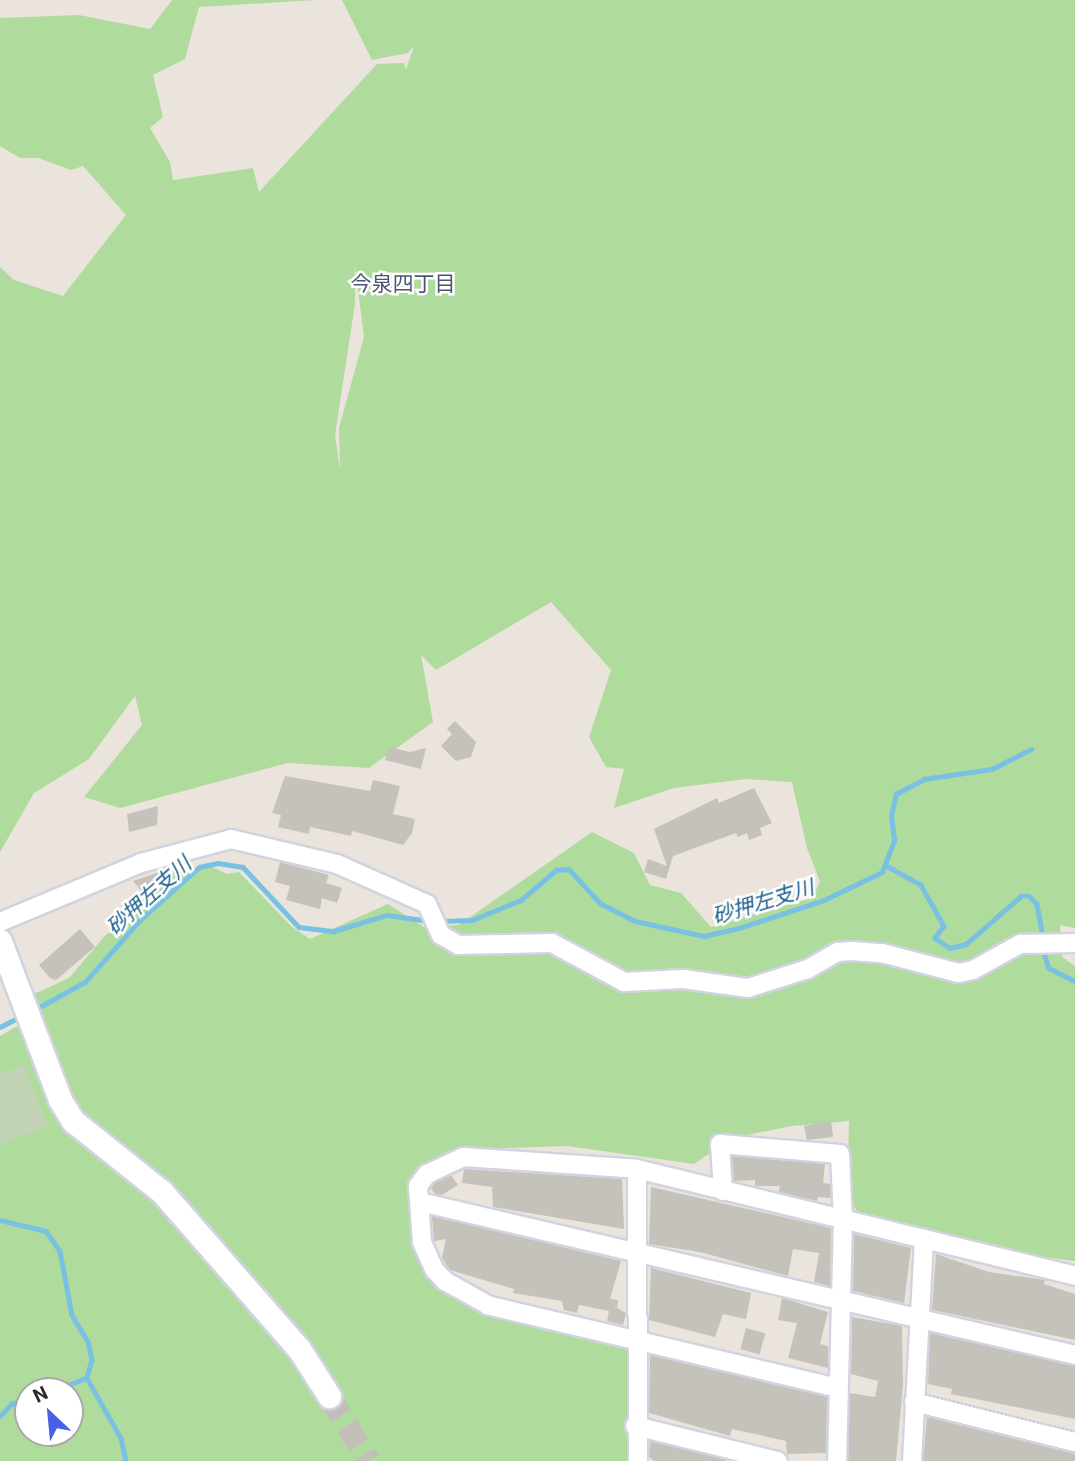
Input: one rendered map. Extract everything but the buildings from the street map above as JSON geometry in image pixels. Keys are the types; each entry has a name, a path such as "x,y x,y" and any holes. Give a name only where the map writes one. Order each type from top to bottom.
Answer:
{"street":[{"path":"0,922 141,863 232,838 337,864 427,904 440,934 458,945 552,943 624,982 683,979 748,988 808,969 838,952 851,951 882,953 958,973 1020,944 1075,943"},
{"path":"0,941 60,1100 73,1121 162,1192 299,1349 329,1396"},
{"path":"723,1191 720,1144 835,1151 840,1154 843,1220 837,1461"},
{"path":"838,1388 488,1305 445,1281 434,1269 422,1242 418,1186 424,1177 463,1157 637,1169 1075,1276"},
{"path":"637,1169 635,1426 638,1461"},
{"path":"420,1202 638,1250 840,1302 1075,1355"},
{"path":"912,1461 925,1239"},
{"path":"914,1402 1075,1442"},
{"path":"635,1426 778,1461"}],"green space":[{"path":"172,0 316,0 199,7 185,59 153,75 163,117 150,128 170,162 173,180 253,168 259,192 377,64 404,63 406,70 414,46 408,53 372,60 342,0 1075,0 1075,928 1060,925 1062,957 1075,966 1075,1261 1022,1254 860,1215 847,1197 849,1121 792,1126 732,1138 694,1164 567,1146 451,1150 417,1170 411,1199 412,1234 422,1265 444,1286 630,1343 634,1461 0,1461 0,1036 42,1012 34,994 69,978 103,938 173,872 212,867 227,874 239,872 291,926 310,939 388,904 424,927 459,925 592,832 634,853 650,885 681,893 711,927 812,898 820,882 807,848 792,782 746,779 674,788 614,808 624,769 606,767 589,737 611,670 551,602 436,670 421,655 433,722 369,768 288,763 120,808 84,797 142,725 135,696 89,759 34,793 0,852 0,267 14,280 63,296 126,215 83,166 71,170 38,158 20,158 0,146 0,18 79,15 150,29","holes":["355,265 364,337 339,428 340,470 335,435 355,304"]},
{"path":"24,1064 48,1126 0,1144 0,1074"}],"waterway":[{"name":"砂押左支川","path":"441,921 472,920 521,900 556,870 569,869 600,903 635,921 704,936 739,928 824,900 882,872 894,840 891,816 896,794 924,779 992,769 1031,749"},
{"name":"砂押左支川","path":"34,1010 85,982 140,920 199,867 218,863 243,867 299,927 334,931 387,915 429,921"},
{"path":"887,866 921,885 944,926 935,938 950,948 966,944 1021,896 1029,896 1037,904 1043,939"},
{"path":"1042,947 1049,968 1075,981"},
{"name":"砂押左支川","path":"0,1027 20,1017"},
{"path":"0,1220 46,1231 60,1251 72,1315 88,1342 92,1360 87,1378 84,1379"},
{"path":"87,1378 121,1438 126,1461"},
{"path":"0,1416 14,1403"}],"tunnel":[{"path":"329,1396 369,1461"}],"district":[{"name":"今泉四丁目","path":"403,284"}]}
